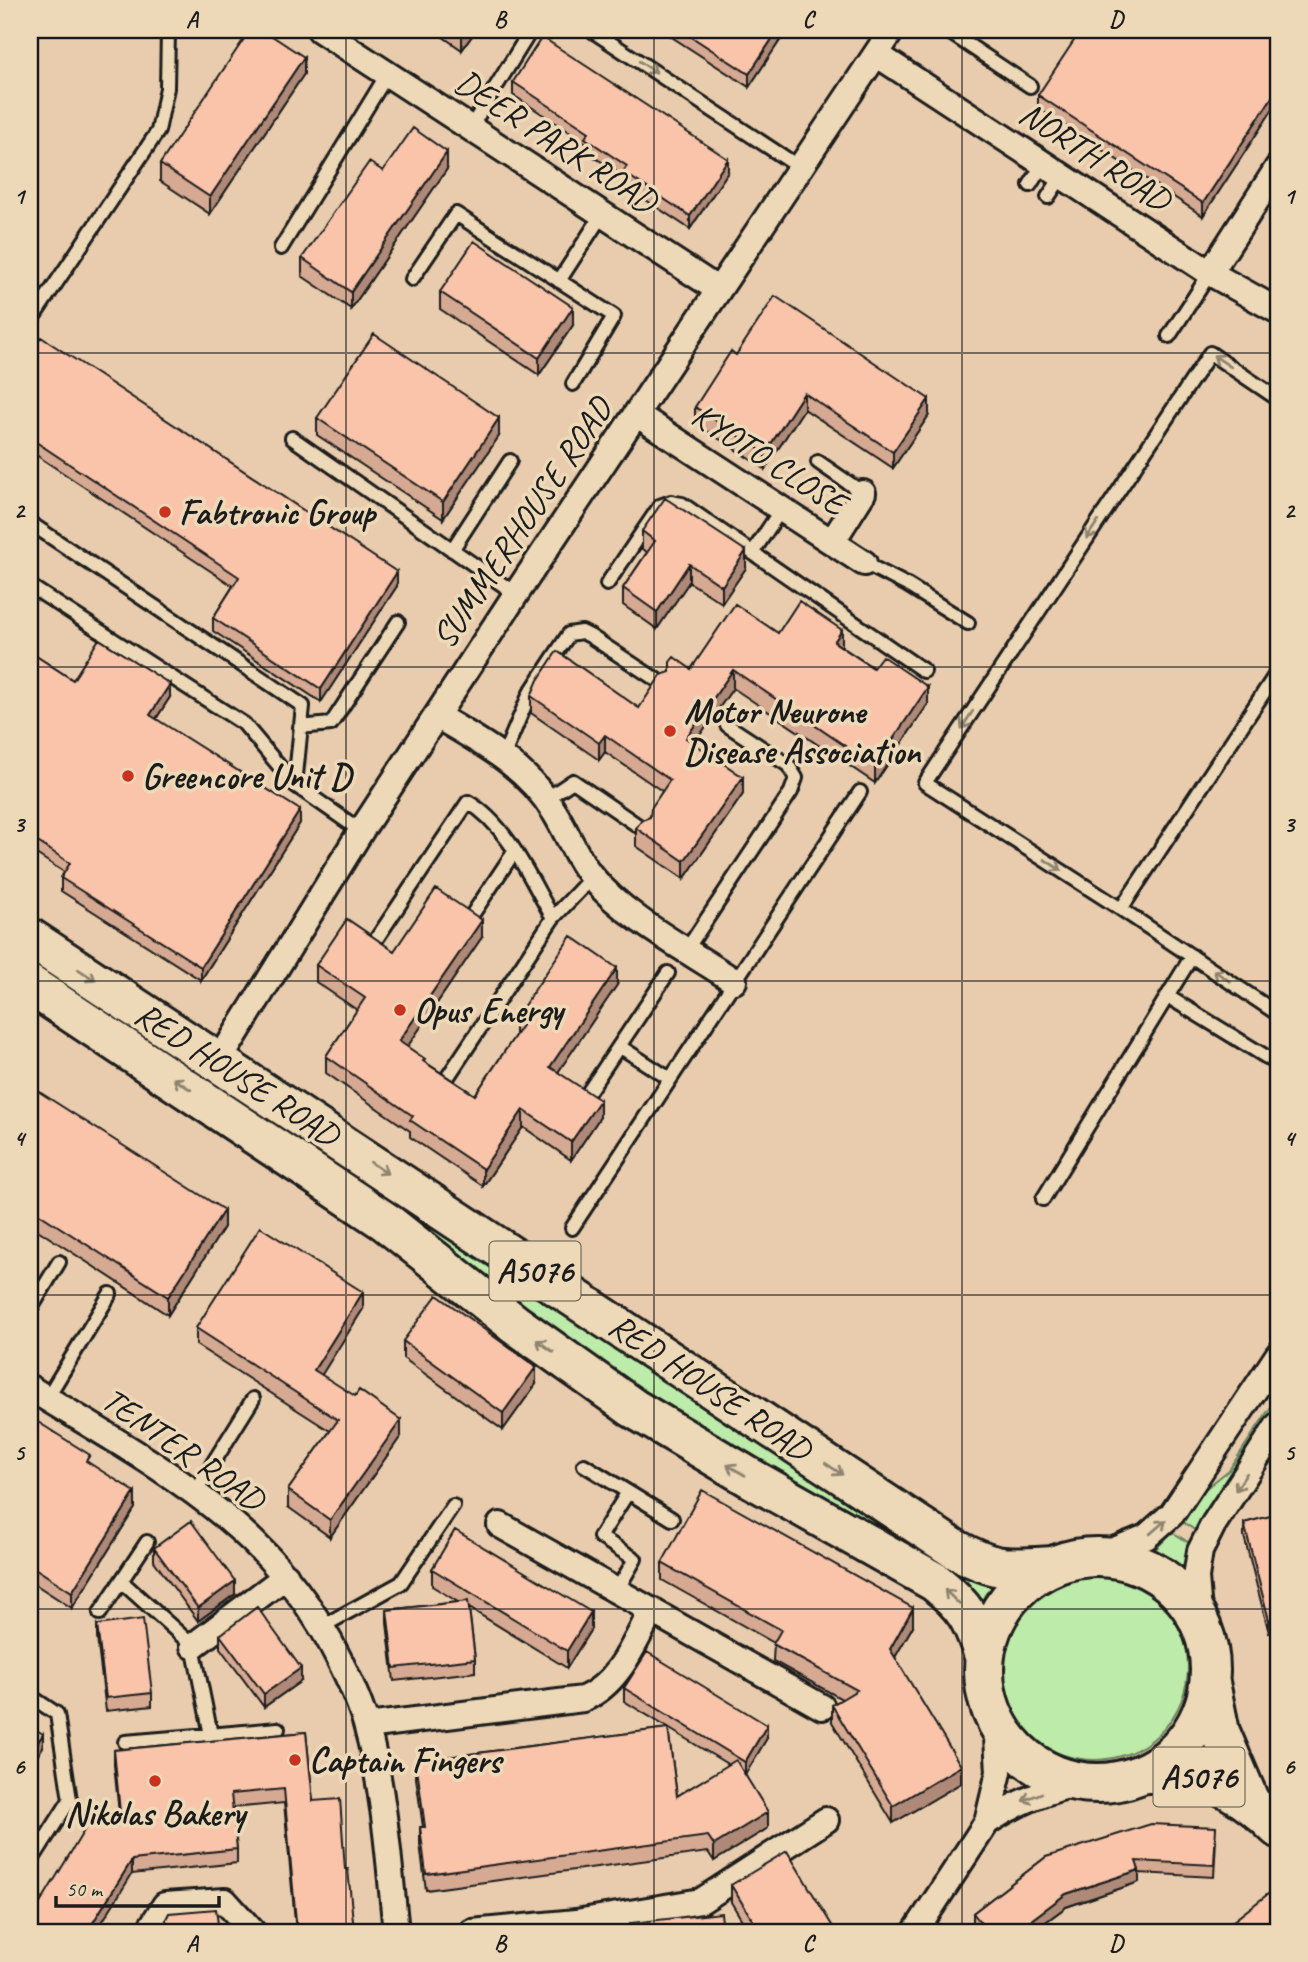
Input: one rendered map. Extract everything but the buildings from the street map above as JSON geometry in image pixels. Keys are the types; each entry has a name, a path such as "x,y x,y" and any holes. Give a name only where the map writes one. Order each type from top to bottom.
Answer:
{"main road":[{"name":"RED HOUSE ROAD","path":"30,938 953,1548 989,1566 1007,1569 1052,1566"},
{"path":"30,985 386,1223 515,1324 633,1408 749,1478 935,1582 954,1597 974,1622 984,1656"},
{"path":"219,1061 218,1083 227,1099 348,1181 386,1223"},
{"path":"1097,1557 1140,1565 1159,1575 1176,1589 1200,1624 1210,1662 1206,1701 1189,1736 1160,1764 1143,1773 1124,1780 1103,1783 1061,1777 1032,1762 1007,1739 996,1720 984,1678 984,1656 990,1633 999,1612 1014,1593 1031,1578 1052,1566 1074,1559 1097,1557"},
{"name":"A5076","path":"1209,1681 1220,1732 1249,1800"},
{"name":"A5076","path":"1143,1773 1178,1772 1202,1778 1249,1800 1278,1828"}],"street":[{"name":"DEER PARK ROAD","path":"320,30 718,289"},
{"name":"SUMMERHOUSE ROAD","path":"219,1061 361,831 892,30"},
{"name":"NORTH ROAD","path":"876,54 1210,273 1278,311"},
{"path":"1210,273 1278,167"},
{"name":"KYOTO CLOSE","path":"636,414 864,563"},
{"path":"832,542 863,494"},
{"path":"437,716 503,757 528,778 546,799 592,877 613,899 734,981"},
{"path":"1097,1557 1146,1537 1172,1514 1269,1386 1278,1355"},
{"name":"TENTER ROAD","path":"38,1393 161,1468 231,1520 286,1576 321,1627 351,1684 367,1726 379,1784 396,1932"},
{"path":"1200,1624 1196,1577 1200,1551 1213,1525 1278,1425"},
{"path":"500,1525 822,1707"},
{"path":"193,1646 286,1576"},
{"path":"367,1726 583,1699 605,1686 619,1670 652,1610"},
{"path":"915,1932 987,1822 999,1772 996,1720"},
{"path":"987,1822 1032,1796 1083,1782"},
{"path":"472,1932 576,1927 701,1901 826,1820"},
{"path":"148,1932 165,1905 225,1901 253,1932"}],"lane":[{"path":"30,322 158,131 167,88 168,30"},
{"path":"471,127 531,30"},
{"path":"591,30 799,167"},
{"path":"946,30 1030,86"},
{"path":"281,248 388,73"},
{"path":"1030,185 1053,170"},
{"path":"1048,197 1053,170"},
{"path":"559,281 603,213"},
{"path":"412,279 456,214 614,316 573,384"},
{"path":"1169,336 1210,273"},
{"path":"1278,399 1210,353 925,783 1278,1014"},
{"path":"292,439 516,594"},
{"path":"452,550 510,461"},
{"path":"818,462 863,494"},
{"path":"607,584 660,506 671,502 693,510 924,671"},
{"path":"753,552 782,508"},
{"path":"30,523 303,706 295,785"},
{"path":"864,563 916,590 968,623"},
{"path":"30,586 244,724 295,785 361,831"},
{"path":"300,727 331,724 398,622"},
{"path":"503,757 530,693 569,634 582,632 590,636 663,684"},
{"path":"1121,909 1278,671"},
{"path":"687,949 791,792 796,778 788,765 727,725"},
{"path":"546,799 573,781 643,828"},
{"path":"572,1228 860,792"},
{"path":"373,944 468,802 482,810 495,824 553,918"},
{"path":"474,912 514,852"},
{"path":"447,1078 553,918 592,877"},
{"path":"1043,1199 1192,956"},
{"path":"587,1094 668,973"},
{"path":"1167,996 1278,1064"},
{"path":"619,1046 670,1079"},
{"path":"30,1310 59,1262"},
{"path":"38,1393 110,1294"},
{"path":"195,1492 253,1399"},
{"path":"584,1465 672,1519"},
{"path":"617,1590 635,1559 600,1537 628,1492"},
{"path":"321,1627 401,1583 453,1506"},
{"path":"100,1613 147,1542"},
{"path":"121,1581 193,1646 211,1735"},
{"path":"30,1696 57,1714 70,1800 30,1863"},
{"path":"125,1742 278,1729"}],"shaded area":[{"path":"30,30 1278,30 1278,1932 30,1932"}],"green space":[{"path":"355,1174 939,1555 931,1565 680,1421 433,1244"},
{"path":"1272,1405 1275,1407 1195,1530 1181,1521 1200,1493 1229,1470"},
{"path":"1172,1532 1191,1544 1181,1571 1153,1552"},
{"path":"949,1561 997,1583 986,1593 979,1606 942,1572"},
{"path":"1094,1572 1130,1579 1160,1600 1181,1630 1188,1666 1181,1702 1160,1732 1130,1753 1094,1760 1058,1753 1028,1732 1007,1702 1000,1666 1007,1630 1028,1600 1058,1579"}],"place":[{"name":"Fabtronic Group","path":"165,512"},
{"name":"Motor Neurone Disease Association","path":"670,731"},
{"name":"Greencore Unit D","path":"128,776"},
{"name":"Opus Energy","path":"400,1010"},
{"name":"Captain Fingers","path":"295,1760"},
{"name":"Nikolas Bakery","path":"155,1781"}]}
